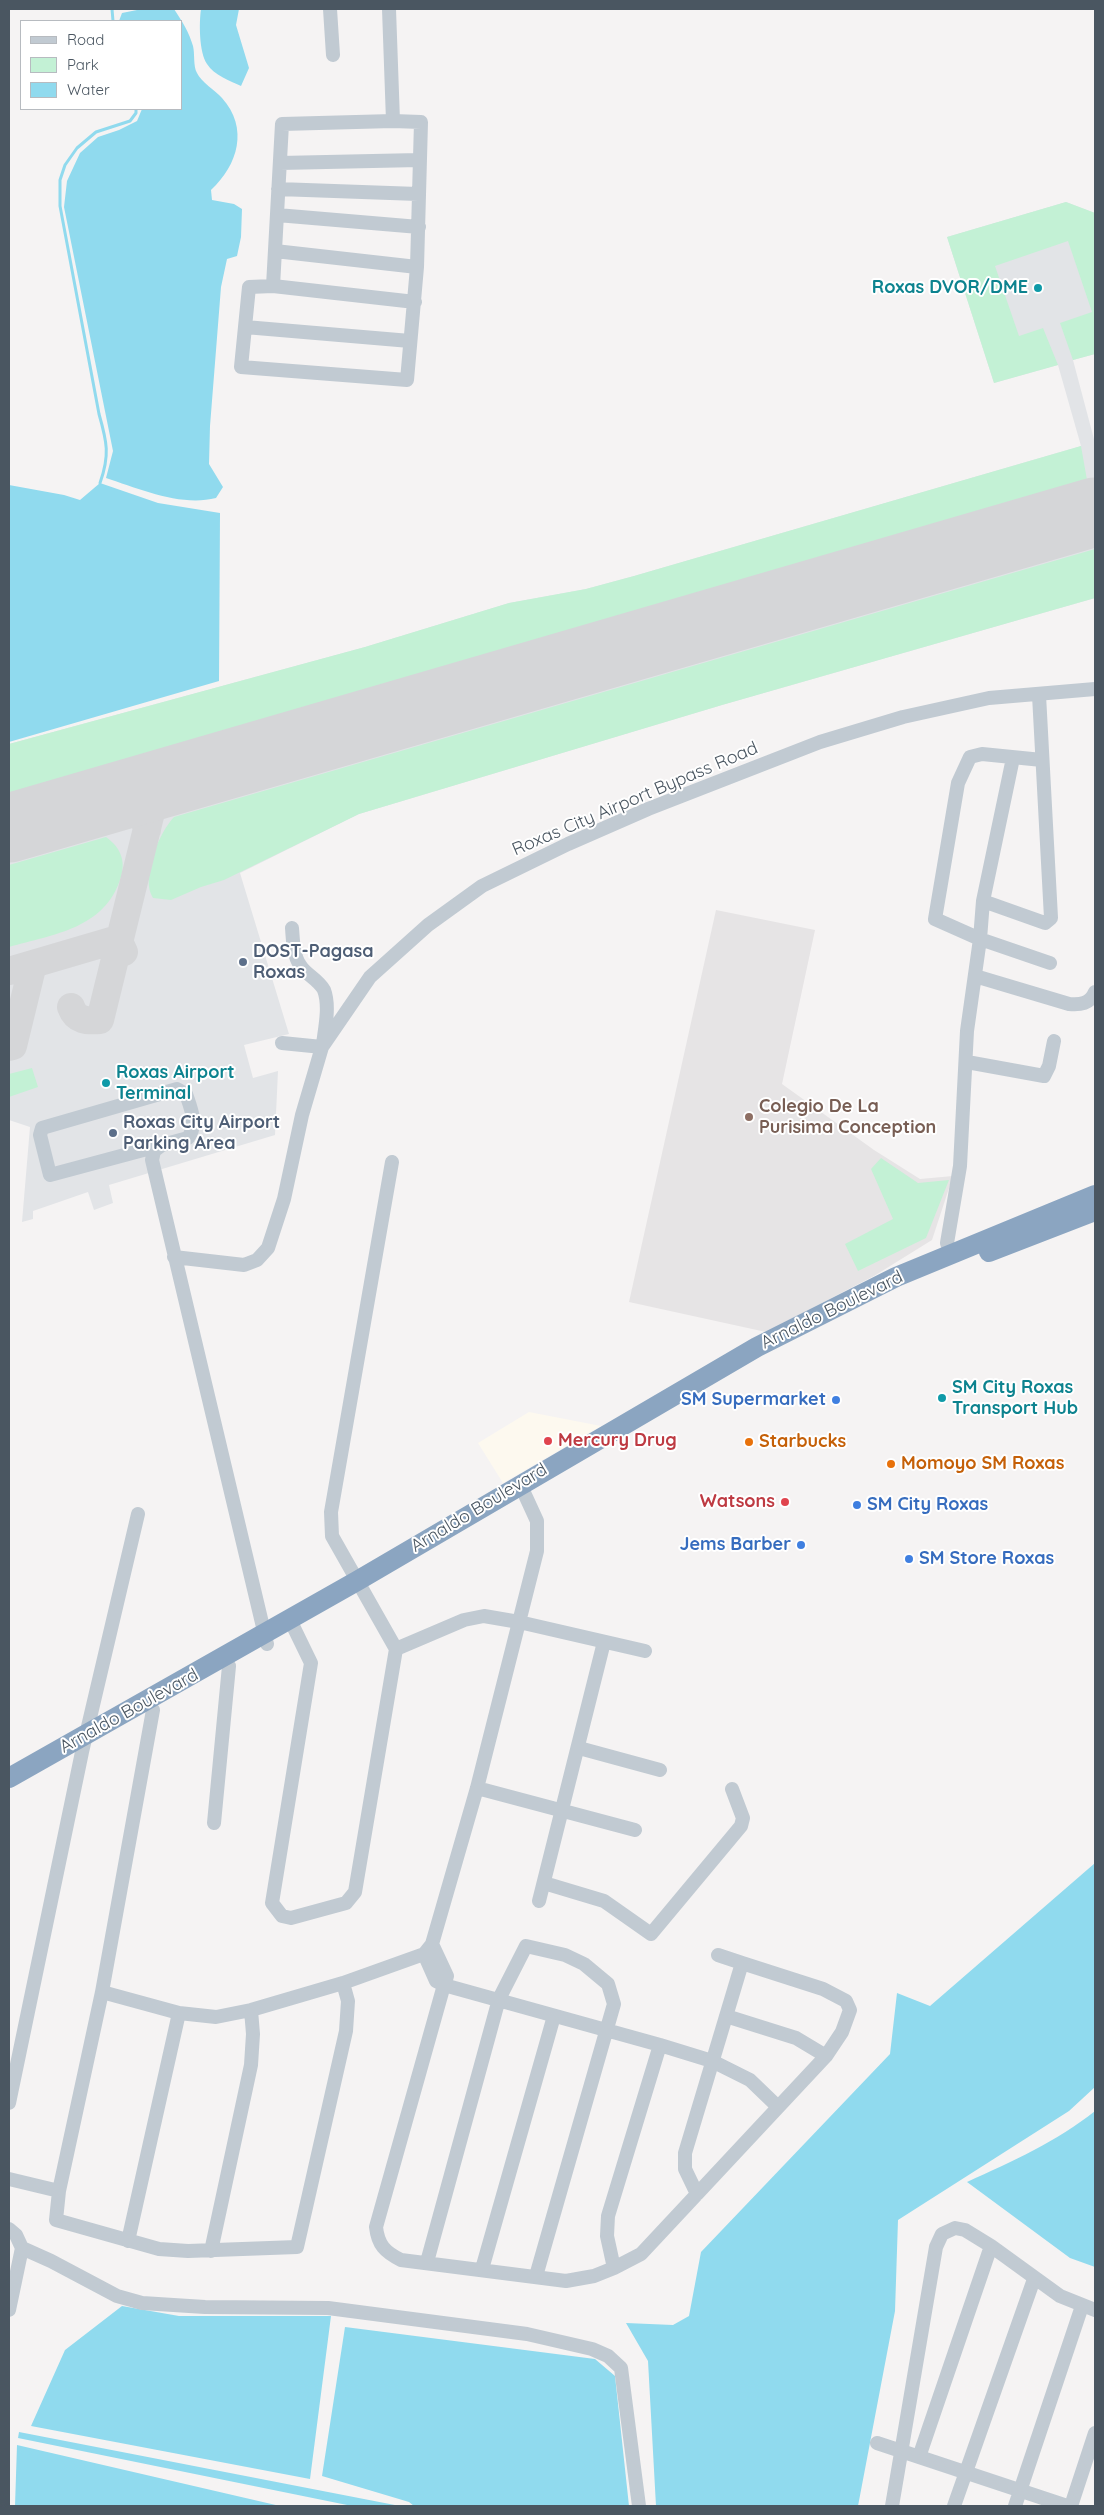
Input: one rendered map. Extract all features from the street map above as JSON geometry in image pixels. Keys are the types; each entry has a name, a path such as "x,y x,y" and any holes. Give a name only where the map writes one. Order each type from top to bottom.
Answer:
{"highway":[{"name":"Arnaldo Boulevard","path":"9,1791 83,1744 359,1586 760,1352 868,1303 940,1263 1095,1194"},
{"name":"Arnaldo Boulevard","path":"940,1263 1095,1211"},
{"name":"Arnaldo Boulevard","path":"9,1778 153,1710 176,1690 229,1666 266,1639 294,1628 359,1586"}],"street":[{"path":"330,9 333,55"},
{"path":"390,9 393,121"},
{"path":"273,286 282,124 421,122 417,267 415,302 407,380 241,367 250,287 273,286 415,302"},
{"path":"280,163 419,160"},
{"path":"278,188 418,194"},
{"path":"277,215 419,227"},
{"path":"274,251 417,267"},
{"path":"245,327 410,341"},
{"name":"Roxas City Airport Bypass Road","path":"174,1257 244,1264 257,1260 268,1248 284,1199 302,1115 322,1047 370,977 428,925 482,886 542,856 648,809 820,742 903,717 989,698 1095,689"},
{"path":"983,900 1044,923 1051,918 1039,694"},
{"path":"1042,760 982,754 970,757 958,783 935,919 980,939 1050,963"},
{"path":"940,1263 947,1243 960,1166 967,1062 967,1030 980,939 983,900 1013,758"},
{"path":"282,1042 322,1047 327,1016 324,991 314,977 300,966 295,953 292,928"},
{"path":"975,976 1068,1004 1081,1005 1092,999 1095,992"},
{"path":"967,1062 1044,1076 1049,1066 1054,1041"},
{"path":"182,1090 186,1094 193,1120 192,1132 188,1138 162,1145 53,1176 49,1173 40,1131 42,1128 150,1096 182,1090"},
{"path":"162,1145 154,1151 152,1160 266,1639"},
{"path":"136,1152 152,1160"},
{"path":"294,1628 311,1663 272,1903 282,1916 291,1918 346,1903 355,1892 396,1649 332,1536 331,1512 392,1162"},
{"path":"428,1949 477,1788 537,1550 537,1521 523,1489"},
{"path":"9,2103 83,1744 138,1514"},
{"path":"396,1649 464,1620 484,1616 519,1622 645,1651"},
{"path":"539,1902 604,1642"},
{"path":"214,1823 229,1666"},
{"path":"153,1710 102,1992 59,2191 56,2220 159,2249 211,2251 297,2247 346,2031 348,2001 343,1983"},
{"path":"578,1748 660,1770"},
{"path":"477,1788 634,1830"},
{"path":"544,1884 604,1901 651,1934 741,1826 743,1818 732,1789"},
{"path":"428,2262 499,1999 526,1946 565,1955 584,1964 608,1984 614,2004 536,2276"},
{"path":"102,1992 179,2013 216,2017 251,2010 343,1983 428,1949"},
{"path":"428,1949 448,1976 376,2228 378,2242 388,2253 401,2260 566,2281 594,2276 641,2254 777,2106 826,2056 842,2032 850,2010 846,2001 823,1989 718,1955"},
{"path":"697,2194 685,2169 685,2154 742,1963"},
{"path":"444,1985 499,1999 712,2061 750,2080 777,2106"},
{"path":"211,2251 251,2064 253,2034 251,2010"},
{"path":"128,2241 179,2013"},
{"path":"482,2269 554,2016"},
{"path":"726,2016 796,2038 826,2056"},
{"path":"614,2268 607,2236 608,2216 660,2045"},
{"path":"9,2179 59,2191"},
{"path":"892,2506 939,2238 950,2230 961,2228 991,2246 1060,2296 1089,2308 1015,2506"},
{"path":"9,2229 16,2235 22,2248 9,2310"},
{"path":"919,2457 991,2246"},
{"path":"22,2248 117,2296 142,2303 205,2307 328,2308 527,2334 592,2349 608,2356 621,2368 639,2506"},
{"path":"954,2506 1034,2279"},
{"path":"877,2443 1069,2506 1095,2433"}],"shaded area":[{"path":"1066,202 1095,213 1095,354 1073,360 1095,443 1095,598 722,705 359,814 240,873 289,1034 244,1045 253,1078 278,1071 275,1135 109,1185 113,1203 94,1210 88,1192 33,1211 33,1219 22,1222 30,1127 9,1120 9,744 365,647 509,603 586,589 634,576 1081,446 1058,365 994,383 947,237"},
{"name":"Colegio De La Purisima Conception","path":"716,910 815,930 782,1084 874,1150 920,1179 953,1176 932,1240 874,1276 766,1332 629,1302"},
{"path":"529,1412 601,1426 503,1483 478,1443"}],"green space":[{"path":"1066,202 1095,213 1095,354 1073,360 1060,323 1092,312 1068,241 995,266 1019,336 1043,328 1058,365 994,383 947,237"},
{"path":"1081,446 1087,480 9,794 9,744 365,647 509,603 586,589 634,576"},
{"path":"1095,549 1095,598 722,705 359,814 224,880 201,887 171,900 153,898 149,879 150,867 157,844 174,817"},
{"path":"106,837 121,854 123,865 121,877 113,894 103,908 90,919 76,927 9,947 9,865"},
{"path":"32,1068 38,1087 9,1097 9,1074"},
{"path":"881,1158 918,1183 949,1180 926,1238 858,1271 845,1244 893,1219 871,1169"}],"water":[{"path":"142,9 174,9 181,20 119,20 122,13"},
{"path":"201,9 239,9 236,25 249,68 241,86 218,74 210,68 204,59 200,29"},
{"path":"182,22 194,49 197,73 222,98 230,110 238,134 237,146 228,169 211,190 212,200 234,204 242,209 241,237 237,256 227,259 221,287 210,426 209,464 223,487 216,498 203,500 175,499 106,478 113,451 64,207 67,181 80,153 98,137 137,121 142,110 182,110"},
{"path":"100,483 158,503 220,513 219,681 9,742 9,485 64,495 80,500"},
{"path":"1095,1863 1095,2087 1069,2111 898,2220 895,2311 858,2506 656,2506 648,2361 626,2323 673,2325 689,2316 701,2252 890,2054 897,1993 930,2006"},
{"path":"1095,2111 1095,2267 1070,2258 967,2182 1049,2142"},
{"path":"122,2306 179,2316 331,2316 310,2479 31,2426 65,2350"},
{"path":"345,2327 595,2359 615,2376 629,2506 414,2506 409,2502 322,2476"},
{"path":"19,2432 400,2506 352,2506 18,2438"},
{"path":"17,2445 280,2506 15,2506"}],"waterway":[{"path":"112,9 113,20"},
{"path":"100,483 105,464 106,448 60,206 60,180 65,165 77,148 96,132 130,121 136,110"}],"taxiway":[{"path":"71,1007 79,1018 100,1020 154,800 162,786 177,779"},
{"path":"111,798 131,804 143,817 147,830"},
{"path":"9,971 118,939 124,952"},
{"path":"9,1047 13,1046 33,964"}],"runway":[{"path":"9,828 1095,512"}],"place":[{"name":"Roxas DVOR/DME","path":"1038,288"},
{"name":"DOST-Pagasa Roxas","path":"243,962"},
{"name":"Roxas Airport Terminal","path":"106,1083"},
{"name":"Colegio De La Purisima Conception","path":"749,1117"},
{"name":"Roxas City Airport Parking Area","path":"113,1133"},
{"name":"SM City Roxas Transport Hub","path":"942,1398"},
{"name":"SM Supermarket","path":"836,1400"},
{"name":"Mercury Drug","path":"548,1441"},
{"name":"Starbucks","path":"749,1442"},
{"name":"Momoyo SM Roxas","path":"891,1464"},
{"name":"Watsons","path":"785,1502"},
{"name":"SM City Roxas","path":"857,1505"},
{"name":"Jems Barber","path":"801,1545"},
{"name":"SM Store Roxas","path":"909,1559"}]}
